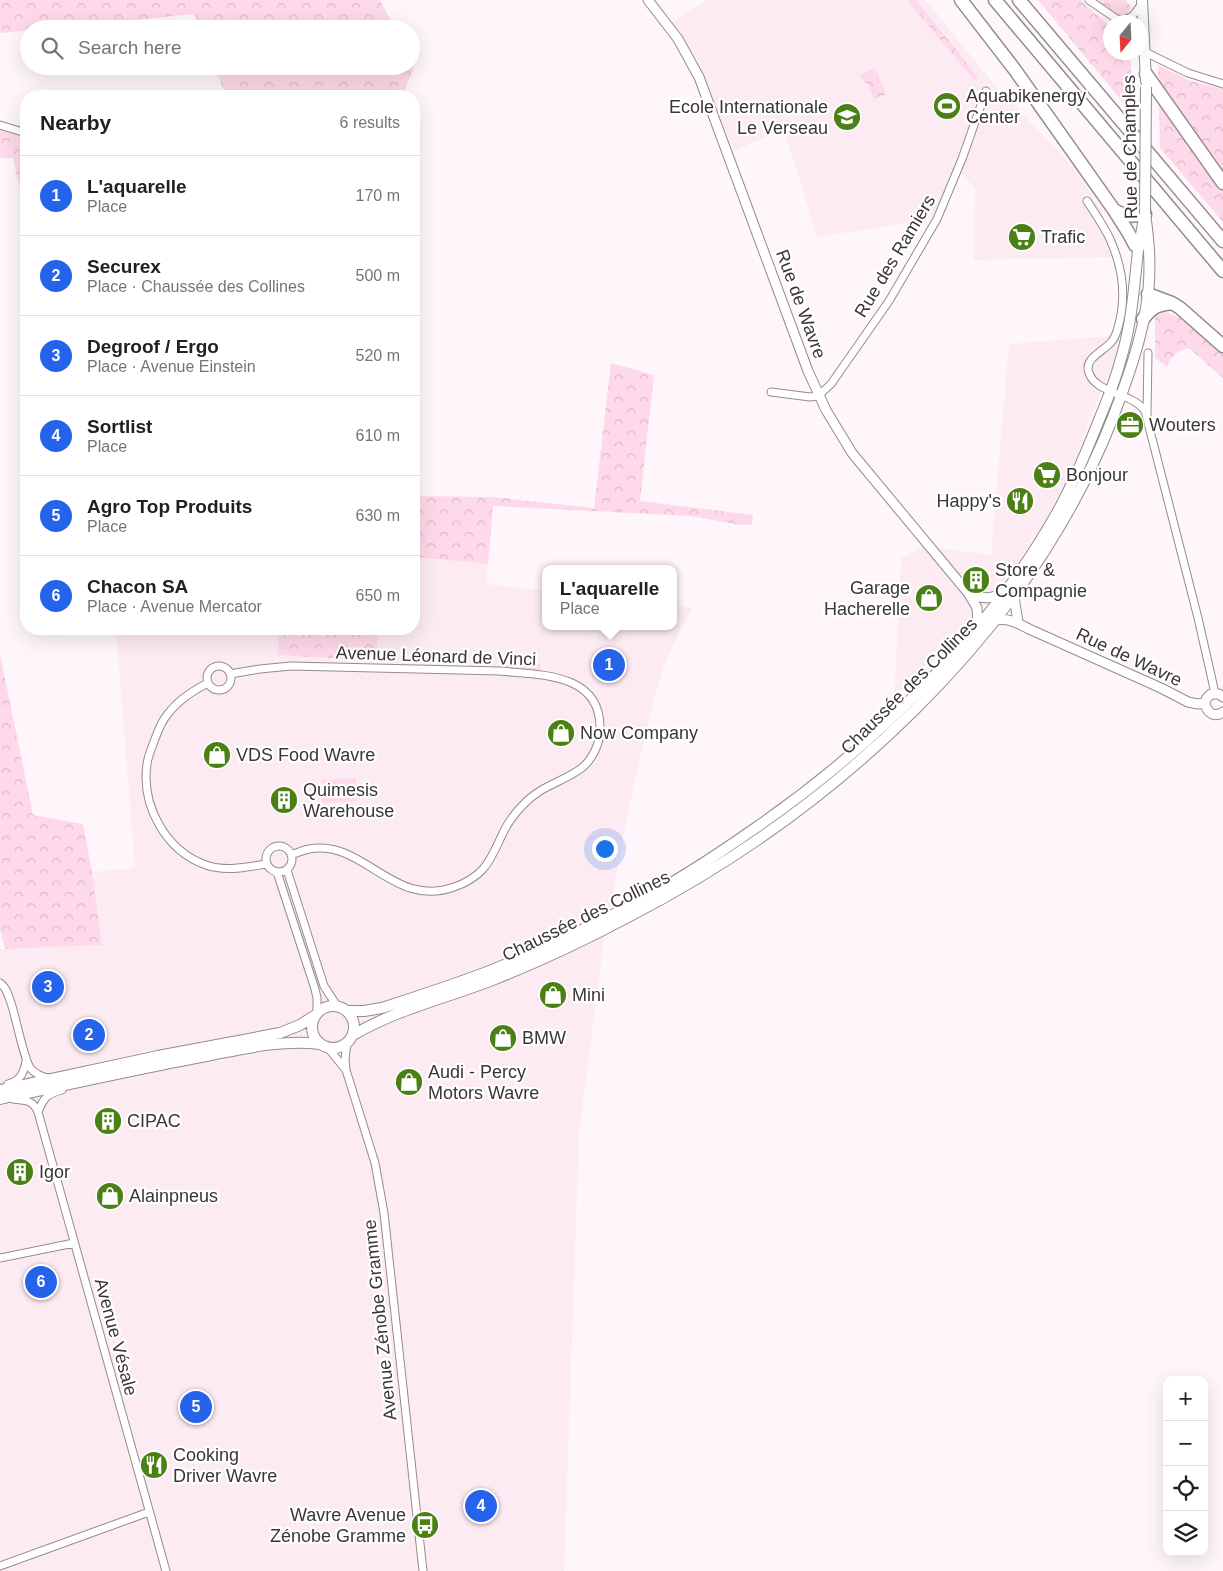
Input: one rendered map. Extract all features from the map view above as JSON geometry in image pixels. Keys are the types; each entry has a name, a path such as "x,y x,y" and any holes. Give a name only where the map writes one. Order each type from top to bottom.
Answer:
{"highway":[{"path":"961,0 1015,70 1138,247"},
{"path":"995,0 1223,271"},
{"path":"1020,0 1223,241"},
{"path":"1146,80 1223,183"},
{"path":"1114,210 1122,215 1145,214"},
{"path":"1148,294 1180,308 1223,346"},
{"path":"1143,319 1151,309 1162,304 1172,303"}],"main road":[{"name":"Rue de Champles","path":"1142,2 1142,15"},
{"name":"Rue de Champles","path":"1143,60 1146,80 1145,232"},
{"name":"Chaussée des Collines","path":"1010,593 1083,461 1110,390 1128,332 1134,294 1138,247 1145,232"},
{"path":"1145,232 1142,287 1148,294"},
{"name":"Chaussée des Collines","path":"350,1039 383,1019 495,979 545,958 628,918 728,860 785,820 872,749 946,677 1064,520 1102,446 1122,394 1133,359 1148,294"},
{"name":"Chaussée des Collines","path":"342,1008 354,1012 382,1008 452,985 547,947 632,906 724,850 779,812 824,777 892,718 978,626 993,616"},
{"path":"0,1090 48,1078 280,1033 300,1025 326,1007 342,1008 351,1016 354,1022 350,1039 335,1048 302,1043 276,1044 136,1070 0,1100"},
{"path":"316,1015 312,1022 313,1034 324,1046"}],"street":[{"name":"Rue de Wavre","path":"648,0 678,39 699,76 818,396 833,425 852,453 969,594 977,608 978,626"},
{"path":"1089,0 1108,15"},
{"path":"1134,15 1142,2"},
{"path":"1148,54 1188,73 1223,84"},
{"name":"Rue des Ramiers","path":"818,396 831,384 889,300 937,219 962,159 986,91"},
{"path":"0,125 20,130"},
{"name":"Rue de Champles","path":"1088,201 1109,236 1121,273 1123,302 1117,331 1113,341 1092,357 1088,372 1095,382 1110,390"},
{"path":"1147,418 1148,352"},
{"path":"1110,390 1122,394 1141,405 1147,418 1219,695 1211,694 1205,703"},
{"path":"771,392 818,396"},
{"path":"969,594 984,599 1010,593 1018,622"},
{"name":"Rue de Wavre","path":"993,616 1018,622 1029,630 1161,688 1188,702 1205,703 1206,709 1212,714 1218,715 1223,712"},
{"name":"Avenue Léonard de Vinci","path":"218,666 224,667 230,674 260,668 291,666 500,671 547,676 568,680 583,689 598,709 600,736 595,752 584,766 539,790 524,803 504,830 483,870 454,887 437,891 421,891 402,886 385,877 369,864 330,850 311,849 291,855 285,848 275,847 268,853 266,864 225,869 206,865 186,855 169,841 158,824 150,803 146,781 147,764 165,717 193,690 208,682 209,672 214,668 218,666"},
{"path":"208,682 218,690 224,689 231,682 230,674"},
{"path":"266,864 272,871 284,872 291,864 291,855"},
{"path":"287,870 324,986 342,1008"},
{"path":"277,872 315,988 317,998 316,1015"},
{"path":"0,983 7,990 26,1061 31,1069 48,1078"},
{"name":"Avenue Zénobe Gramme","path":"350,1039 345,1059 346,1070 375,1163 384,1214 423,1571"},
{"name":"Avenue Zénobe Gramme","path":"324,1046 346,1070"},
{"path":"0,1085 15,1082 24,1071 26,1061"},
{"path":"38,1112 42,1102 49,1094 60,1090 117,1079 136,1070"},
{"path":"0,1100 28,1100 35,1105 38,1112"},
{"name":"Avenue Vésale","path":"38,1112 166,1571"},
{"path":"0,1258 74,1243"},
{"path":"0,1566 149,1512"}],"shaded area":[{"name":"Ecole Internationale Le Verseau","path":"707,0 926,0 988,77 1074,168 1101,209 1113,257 974,260 975,189 965,177 954,171 931,219 817,237 784,129 734,151 699,62 672,22"},
{"path":"1109,336 1120,338 1112,368 1096,403 1064,486 1043,524 996,593 894,698 901,559 922,546 991,555 1009,344"},
{"path":"420,558 488,564 486,584 542,591 542,630 677,630 677,606 693,608 680,630 665,663 655,695 625,827 604,939 579,1134 564,1571 0,1571 0,949 102,945 92,872 135,868 116,635 279,635 278,654 378,661 377,635 420,635"}],"green space":[{"path":"0,0 380,0 390,20 196,20 194,14 135,20 20,20 20,31 0,33"},
{"path":"907,0 916,0 978,77 974,80"},
{"path":"1038,0 1081,0 1103,20 1103,60 1131,61 1131,112"},
{"path":"1098,0 1125,0 1131,7 1127,15 1118,15"},
{"path":"1158,65 1191,81 1223,89 1223,222 1160,148"},
{"path":"875,68 886,94 874,99 867,83 864,83 860,75"},
{"path":"218,75 411,75 405,90 224,90"},
{"path":"0,122 20,126 20,189 13,158 0,158"},
{"path":"1166,312 1179,317 1223,354 1223,378 1189,348 1175,354 1167,367 1155,358 1155,316"},
{"path":"611,363 654,375 640,501 753,515 752,525 740,525 691,516 493,506 488,564 420,558 420,496 493,497 594,508"},
{"path":"279,635 377,635 378,661 278,655"},
{"path":"0,654 33,815 83,824 102,945 5,949 0,930"},
{"path":"506,661 540,664 541,669 539,671 505,667"},
{"path":"356,778 357,801 322,803 322,780"}],"place":[{"name":"Aquabikenergy Center","path":"947,106"},
{"name":"Ecole Internationale Le Verseau","path":"847,117"},
{"name":"Trafic","path":"1022,237"},
{"name":"Wouters","path":"1130,425"},
{"name":"Bonjour","path":"1047,475"},
{"name":"Happy's","path":"1020,501"},
{"name":"Store & Compagnie","path":"976,580"},
{"name":"Garage Hacherelle","path":"929,598"},
{"name":"L'aquarelle","path":"609,665"},
{"name":"Now Company","path":"561,733"},
{"name":"VDS Food Wavre","path":"217,755"},
{"name":"Quimesis Warehouse","path":"284,800"},
{"name":"Degroof / Ergo","path":"48,987"},
{"name":"Mini","path":"553,995"},
{"name":"Securex","path":"89,1035"},
{"name":"BMW","path":"503,1038"},
{"name":"Audi - Percy Motors Wavre","path":"409,1082"},
{"name":"CIPAC","path":"108,1121"},
{"name":"Igor","path":"20,1172"},
{"name":"Alainpneus","path":"110,1196"},
{"name":"Chacon SA","path":"41,1282"},
{"name":"Agro Top Produits","path":"196,1407"},
{"name":"Cooking Driver Wavre","path":"154,1465"},
{"name":"Sortlist","path":"481,1506"},
{"name":"Wavre Avenue Zénobe Gramme","path":"425,1525"}]}
